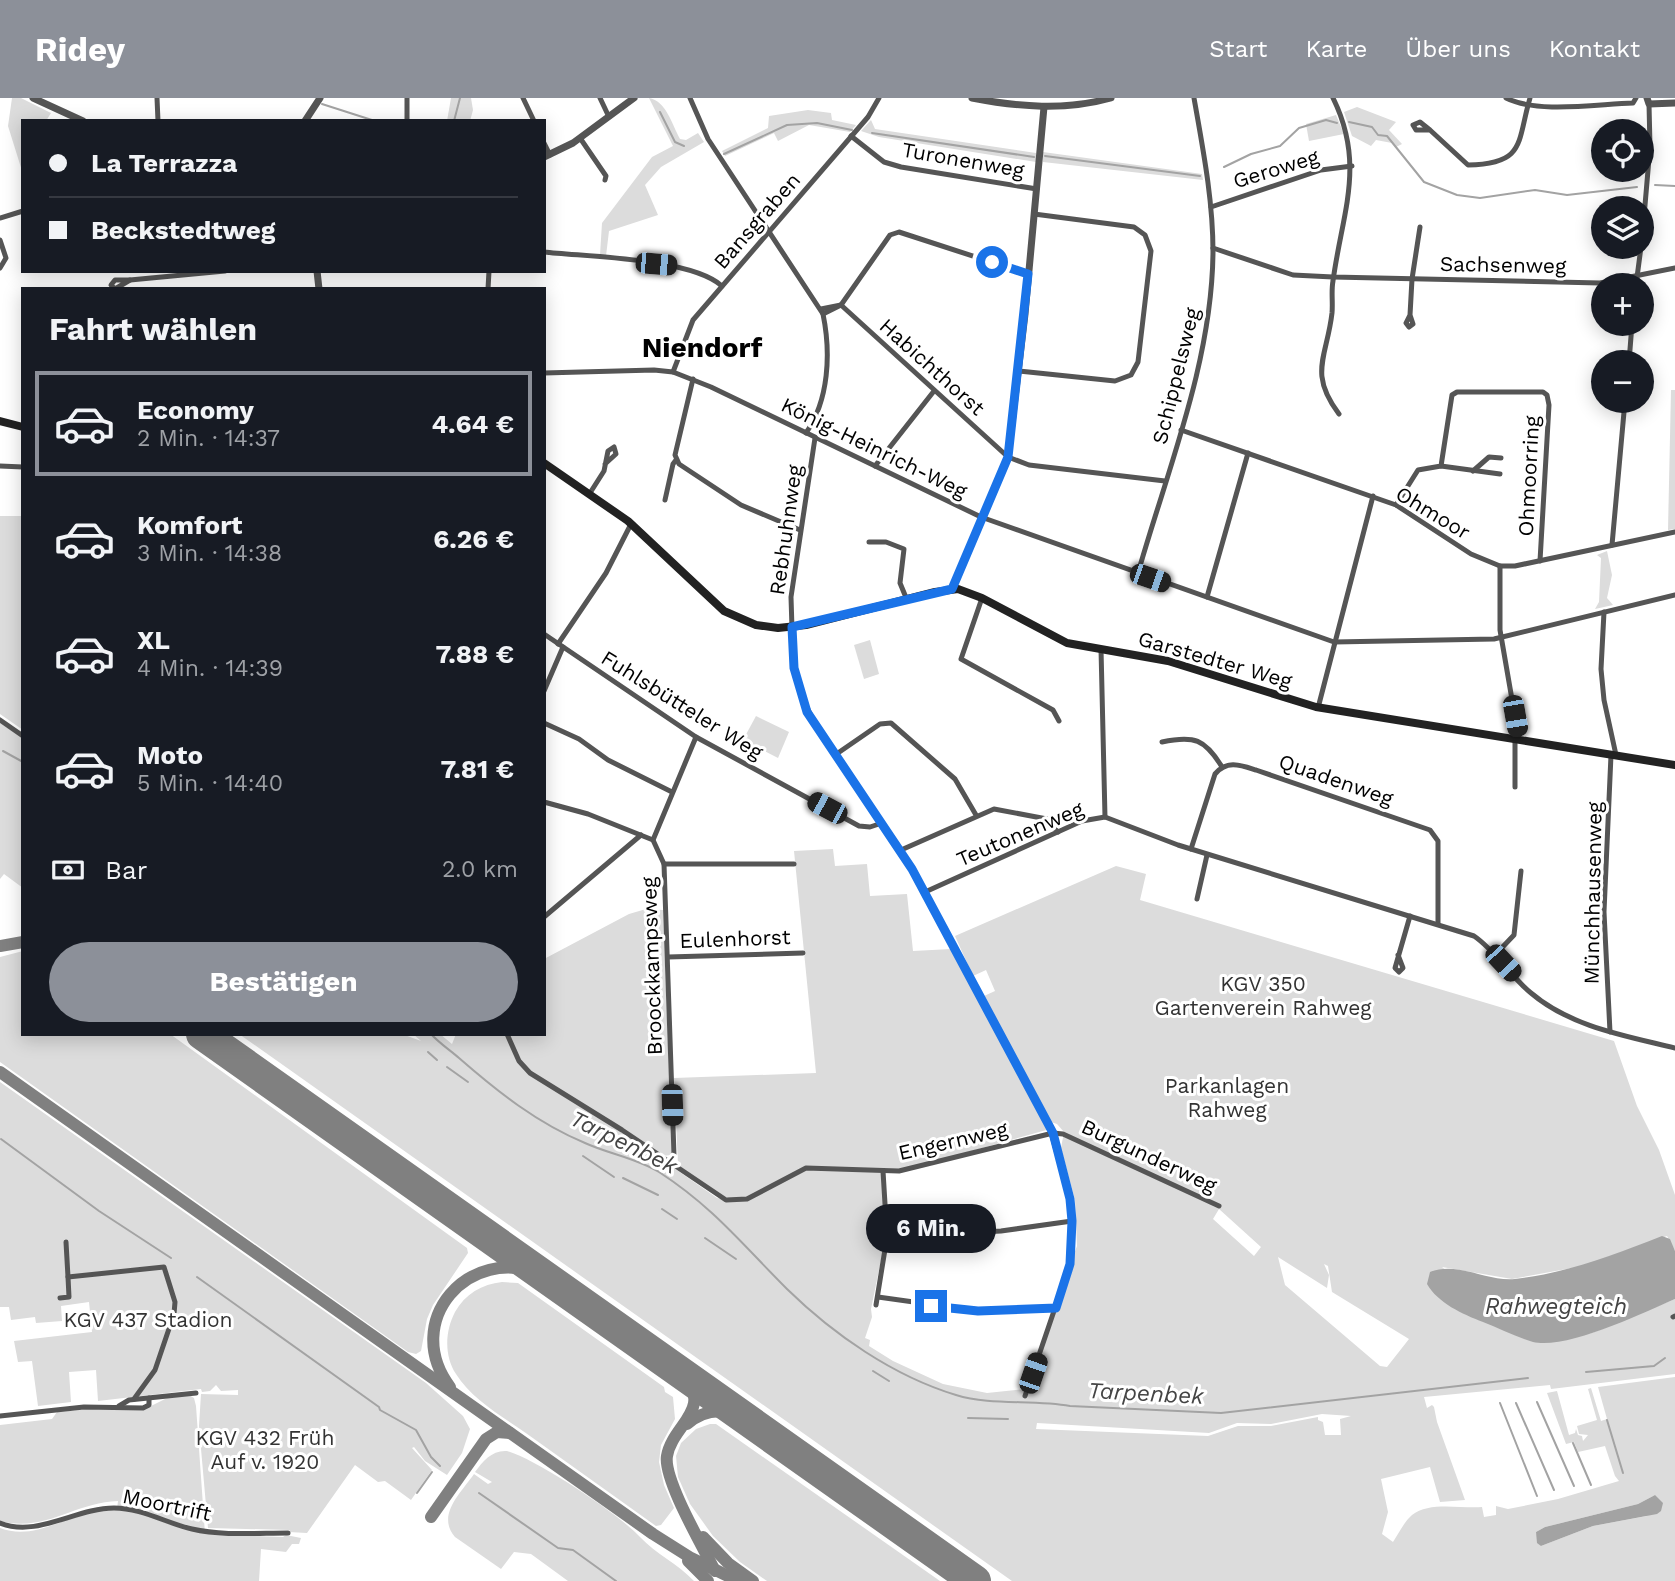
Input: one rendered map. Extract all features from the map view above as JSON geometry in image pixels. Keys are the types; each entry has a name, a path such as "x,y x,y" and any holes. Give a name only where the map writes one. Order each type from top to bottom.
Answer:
{"main road":[{"path":"0,421 21,426"},
{"path":"546,464 631,524 729,614 760,626 792,627 952,589"},
{"name":"Garstedter Weg","path":"952,589 982,598 1058,640 1168,661 1318,708 1675,765"}],"street":[{"path":"33,98 79,119"},
{"path":"157,98 158,119"},
{"path":"306,119 320,98"},
{"path":"407,98 407,119"},
{"path":"523,98 533,119"},
{"path":"600,98 609,117"},
{"path":"547,155 580,138 634,98"},
{"path":"690,98 708,139 822,312 828,342 827,362 820,410 806,433"},
{"name":"Bansgraben","path":"673,372 693,320 868,117 879,98"},
{"path":"972,98 1044,107 1080,105 1111,98"},
{"name":"Schippelsweg","path":"1138,573 1181,430 1205,338 1213,248 1211,207 1194,98"},
{"path":"1333,98 1349,142 1352,166 1350,192 1333,277 1332,312 1320,371 1326,395 1339,414"},
{"path":"1506,98 1528,105 1633,103 1636,98"},
{"path":"1430,130 1468,165 1508,158 1516,152 1528,117 1530,98"},
{"path":"1622,103 1628,98"},
{"path":"1646,196 1650,160 1648,101 1675,103"},
{"path":"952,589 1008,457 1019,371 1044,107"},
{"name":"Turonenweg","path":"851,136 872,155 892,164 1037,188"},
{"path":"580,138 606,176 605,180"},
{"name":"Geroweg","path":"1211,207 1321,170 1352,166"},
{"path":"0,218 21,212"},
{"path":"1019,371 1115,381 1131,375 1138,362 1151,251 1145,235 1134,227 1034,214"},
{"name":"Sachsenweg","path":"1410,315 1420,227"},
{"path":"822,312 841,305 890,234 899,232 1028,274"},
{"path":"0,240 6,258 0,268"},
{"name":"Sachsenweg","path":"1213,248 1293,275 1591,283"},
{"path":"546,252 688,268 713,278 722,286"},
{"name":"Sachsenweg","path":"1654,273 1675,268"},
{"path":"130,280 203,273"},
{"name":"Habichthorst","path":"841,305 1008,457 1040,467 1165,481"},
{"name":"König-Heinrich-Weg","path":"546,373 638,370 673,372 981,517 1334,642 1501,637 1675,595"},
{"path":"665,500 692,379"},
{"path":"875,466 934,391"},
{"name":"Ohmoorring","path":"1500,474 1441,466 1452,395 1503,391 1547,395 1549,405 1540,561"},
{"path":"1612,545 1624,413"},
{"name":"Ohmoor","path":"1181,430 1396,505 1471,554 1500,566"},
{"name":"Rebhuhnweg","path":"792,627 792,586 815,438"},
{"path":"1208,597 1248,453"},
{"name":"Ohmoorring","path":"1473,471 1489,457 1501,458"},
{"path":"676,460 691,474 741,505 800,530"},
{"name":"Ohmoorring","path":"1482,463 1485,472"},
{"path":"590,493 606,464"},
{"path":"0,466 21,467"},
{"path":"1396,505 1418,470 1441,466"},
{"path":"1318,708 1373,496"},
{"path":"546,685 560,645 606,573 631,524"},
{"path":"1515,788 1517,740 1501,637 1500,566 1540,561 1675,532"},
{"path":"869,542 886,542 904,549 901,583 906,600"},
{"path":"982,598 961,659 1052,710 1059,721"},
{"name":"Münchhausenweg","path":"1604,612 1601,669 1614,755 1604,926 1610,1032"},
{"name":"Burgunderweg","path":"792,627 794,667 810,718 901,850 1053,1133 1063,1134 1219,1206"},
{"name":"Fuhlsbütteler Weg","path":"546,635 696,737 859,826 870,827 882,822"},
{"path":"1101,649 1105,817"},
{"path":"0,720 21,735"},
{"path":"835,755 880,724 891,723 955,779 976,815"},
{"path":"546,724 579,739 608,760 673,792"},
{"path":"546,803 588,814 653,840 696,737"},
{"path":"1162,743 1178,739 1198,740 1212,750 1222,767 1212,779 1191,849"},
{"name":"Quadenweg","path":"1222,767 1237,765 1256,770 1430,830 1438,841 1438,925"},
{"path":"901,850 994,809 1051,821 1058,832"},
{"name":"Teutonenweg","path":"925,892 1082,821 1105,817 1208,855 1474,936 1538,999 1586,1024 1675,1048"},
{"path":"546,915 641,835"},
{"name":"Broockkampsweg","path":"653,840 664,864 674,1156 670,1163"},
{"path":"1198,899 1208,855"},
{"path":"664,864 794,864"},
{"path":"1495,956 1514,934 1521,872"},
{"path":"1398,955 1410,916"},
{"name":"Eulenhorst","path":"668,957 803,953"},
{"name":"Engernweg","path":"508,1036 519,1060 530,1073 718,1196 735,1201 754,1195 806,1168 904,1170 1053,1133"},
{"path":"1025,1396 1070,1264 1070,1199 1053,1133"},
{"path":"876,1305 887,1237 883,1171"},
{"path":"887,1237 989,1232 1072,1221"},
{"path":"60,1298 69,1297 66,1242"},
{"path":"68,1277 163,1266 175,1308 159,1361 152,1376 134,1399"},
{"path":"878,1297 978,1311 1056,1308"},
{"path":"118,1406 134,1399 195,1394"},
{"path":"0,1416 85,1407 143,1408 149,1405 149,1398"},
{"name":"Moortrift","path":"0,1524 23,1529 94,1509 118,1508 206,1531 288,1533"}],"green space":[{"path":"12,98 21,98 51,113 47,119 21,119 21,168 8,126"},
{"path":"451,98 471,98 473,110 471,119 447,119"},
{"path":"649,98 664,108 680,139 686,140 698,133 704,142 661,167 645,185 658,215 609,231 606,256 600,255 602,223 652,157 673,146"},
{"path":"1357,107 1396,122 1389,130 1402,144 1396,147 1392,143 1376,140 1371,146 1352,136 1344,112"},
{"path":"808,110 831,113 832,120 856,125 850,132 809,125 778,141 774,133 725,156 722,151 768,128 769,116"},
{"path":"1336,115 1344,134 1309,141 1306,124"},
{"path":"871,120 875,129 1036,153 1036,162 879,137 861,131"},
{"path":"1043,152 1202,174 1203,180 1043,162"},
{"path":"1671,390 1675,390 1675,529 1668,530"},
{"path":"0,516 21,516 21,729 0,714"},
{"path":"1607,551 1612,575 1607,598 1613,605 1595,609 1599,602 1601,558 1597,555"},
{"path":"870,640 879,674 864,679 854,645"},
{"path":"756,716 789,732 778,758 743,740"},
{"path":"0,723 21,737 21,887 4,874 0,879"},
{"path":"833,849 835,866 867,864 870,896 907,894 913,951 951,949 1050,1129 903,1170 881,1168 885,1241 871,1309 872,1317 865,1338 870,1340 869,1346 893,1361 943,1384 987,1393 1025,1389 1077,1246 1075,1200 1061,1148 1064,1132 1051,1122 984,996 995,991 986,970 973,976 955,936 1116,866 1146,874 1140,900 1614,1041 1637,1106 1659,1150 1675,1195 1675,1251 1667,1236 1583,1266 1512,1279 1442,1267 1535,1342 1592,1333 1675,1299 1675,1314 1671,1315 1672,1319 1675,1319 1675,1374 1551,1389 1550,1385 1424,1397 1427,1408 1432,1405 1434,1407 1465,1500 1440,1502 1430,1467 1381,1479 1388,1512 1382,1534 1393,1542 1412,1515 1427,1508 1482,1507 1484,1517 1496,1515 1496,1506 1508,1509 1558,1499 1619,1481 1605,1446 1578,1452 1574,1442 1566,1444 1547,1393 1557,1391 1569,1435 1575,1433 1576,1429 1583,1441 1588,1435 1579,1434 1577,1426 1597,1420 1588,1389 1591,1388 1601,1421 1607,1419 1598,1387 1675,1377 1675,1581 1012,1581 242,1036 407,1036 421,1041 415,1036 442,1036 452,1044 455,1036 546,1036 546,958 629,914 646,909 663,910 672,1155 661,1156 622,1132 717,1198 740,1202 720,1195 678,1165 674,1078 816,1073 794,851","holes":["1219,1209 1261,1247 1254,1256 1213,1219","1278,1257 1327,1288 1329,1275 1324,1264 1328,1266 1332,1292 1409,1339 1387,1367 1380,1366 1285,1285","1322,1414 1351,1416 1340,1419 1341,1435 1325,1435 1323,1422 1318,1420 1318,1417 1271,1426 1238,1426 1208,1436 1036,1429 1037,1423 1209,1433 1237,1423 1271,1424","1655,1495 1647,1516 1593,1526 1541,1546 1536,1532 1545,1527 1638,1504"]},
{"path":"21,952 21,1036 173,1036 467,1248 468,1253 433,1305 427,1319 421,1351 416,1354 408,1352 0,1062 0,957"},
{"path":"0,1082 426,1383 463,1416 470,1429 462,1453 447,1475 425,1461 414,1447 412,1448 432,1470 411,1500 385,1481 378,1482 355,1465 307,1533 289,1532 290,1530 208,1528 199,1426 201,1394 238,1395 238,1390 221,1391 216,1385 210,1391 202,1392 201,1389 98,1401 96,1370 69,1372 71,1402 38,1406 32,1361 18,1362 14,1341 92,1332 89,1302 61,1306 62,1321 36,1323 35,1317 11,1320 9,1307 0,1307"},
{"path":"502,1282 518,1283 664,1387 665,1392 673,1397 675,1419 661,1445 659,1462 664,1485 674,1508 661,1525 656,1526 490,1408 471,1392 456,1374 449,1359 447,1343 455,1312 475,1291"},
{"path":"189,1395 194,1398 196,1406 205,1534 286,1535 301,1538 299,1544 292,1544 286,1552 261,1549 259,1581 0,1581 0,1528 23,1532 45,1528 90,1512 117,1509 118,1501 88,1506 31,1523 0,1521 0,1425 52,1419 57,1412 93,1409 143,1410 167,1398"},
{"path":"716,1424 940,1581 767,1581 740,1562 713,1536 690,1504 678,1477 676,1456 681,1443 696,1429"},
{"path":"507,1451 538,1465 597,1502 694,1581 568,1581 531,1554 514,1552 501,1569 455,1537 448,1521 452,1504 474,1474 488,1484 492,1482 475,1472 481,1464 492,1454"}],"water":[{"name":"Rahwegteich","path":"1662,1236 1670,1239 1675,1251 1675,1299 1625,1321 1565,1341 1533,1342 1514,1335 1451,1307 1437,1297 1427,1284 1430,1272 1441,1269 1462,1270 1504,1279 1553,1272 1572,1268"},
{"path":"1655,1495 1663,1503 1657,1514 1593,1526 1541,1546 1537,1543 1536,1532 1545,1527 1638,1504"}],"waterway":[{"path":"455,119 460,98"},
{"path":"322,104 369,119"},
{"path":"660,112 675,142 684,146"},
{"path":"1224,167 1251,154 1280,146 1299,128 1326,120 1337,123"},
{"path":"1349,122 1372,127 1378,135 1387,136 1424,182 1457,195 1480,198 1535,190 1567,195 1637,187"},
{"path":"724,154 787,125 817,123 852,130"},
{"path":"872,133 1034,157"},
{"path":"1045,156 1200,176"},
{"path":"1655,185 1675,186"},
{"path":"3,751 21,761"},
{"name":"Tarpenbek","path":"433,1036 488,1083 534,1116 585,1143 650,1167 678,1185 726,1227 805,1306 865,1352 909,1377 956,1395 1070,1406 1221,1413 1528,1378"},
{"path":"428,1052 437,1060"},
{"path":"447,1067 468,1082"},
{"path":"1,1139 99,1211 171,1258"},
{"path":"583,1156 614,1177"},
{"path":"623,1178 658,1195"},
{"path":"662,1209 677,1219"},
{"path":"705,1238 736,1259"},
{"path":"197,1277 380,1410 416,1430 431,1457 440,1466"},
{"name":"Tarpenbek","path":"1586,1372 1654,1366 1665,1358"},
{"path":"873,1371 889,1381"},
{"path":"1537,1402 1574,1486"},
{"path":"1500,1403 1537,1496"},
{"path":"1516,1403 1554,1490"},
{"path":"968,1418 1008,1419"},
{"path":"1607,1420 1623,1473"},
{"path":"1573,1443 1591,1485"},
{"path":"417,1493 432,1472"},
{"path":"479,1493 558,1548 573,1550 616,1581"}],"taxiway":[{"path":"0,946 21,942"},
{"path":"0,1072 653,1534 691,1558 738,1581"},
{"path":"450,1387 437,1362 433,1338 438,1315 450,1295 467,1279 490,1270 515,1268 542,1275"},
{"path":"682,1374 691,1386 693,1407 670,1445 667,1467 677,1496 715,1571"},
{"path":"687,1424 706,1413 727,1412 741,1416"},
{"path":"431,1517 486,1439 497,1432 510,1433"},
{"path":"703,1537 728,1563 753,1581"},
{"path":"688,1561 708,1581"},
{"path":"960,1571 968,1581"}],"runway":[{"path":"205,1036 975,1581"}],"district":[{"name":"Niendorf","path":"702,347"}],"route":[{"path":"931,1306 978,1311 1056,1308 1070,1264 1070,1199 1056,1140 1048,1122 925,892 901,850 807,712 794,668 792,627 952,589 1008,457 1019,371 1028,274 992,262"}],"park label":[{"name":"KGV 350 Gartenverein Rahweg","path":"1263,996"},
{"name":"Parkanlagen Rahweg","path":"1227,1098"},
{"name":"KGV 437 Stadion","path":"148,1320"},
{"name":"KGV 432 Früh Auf v. 1920","path":"265,1450"}]}
